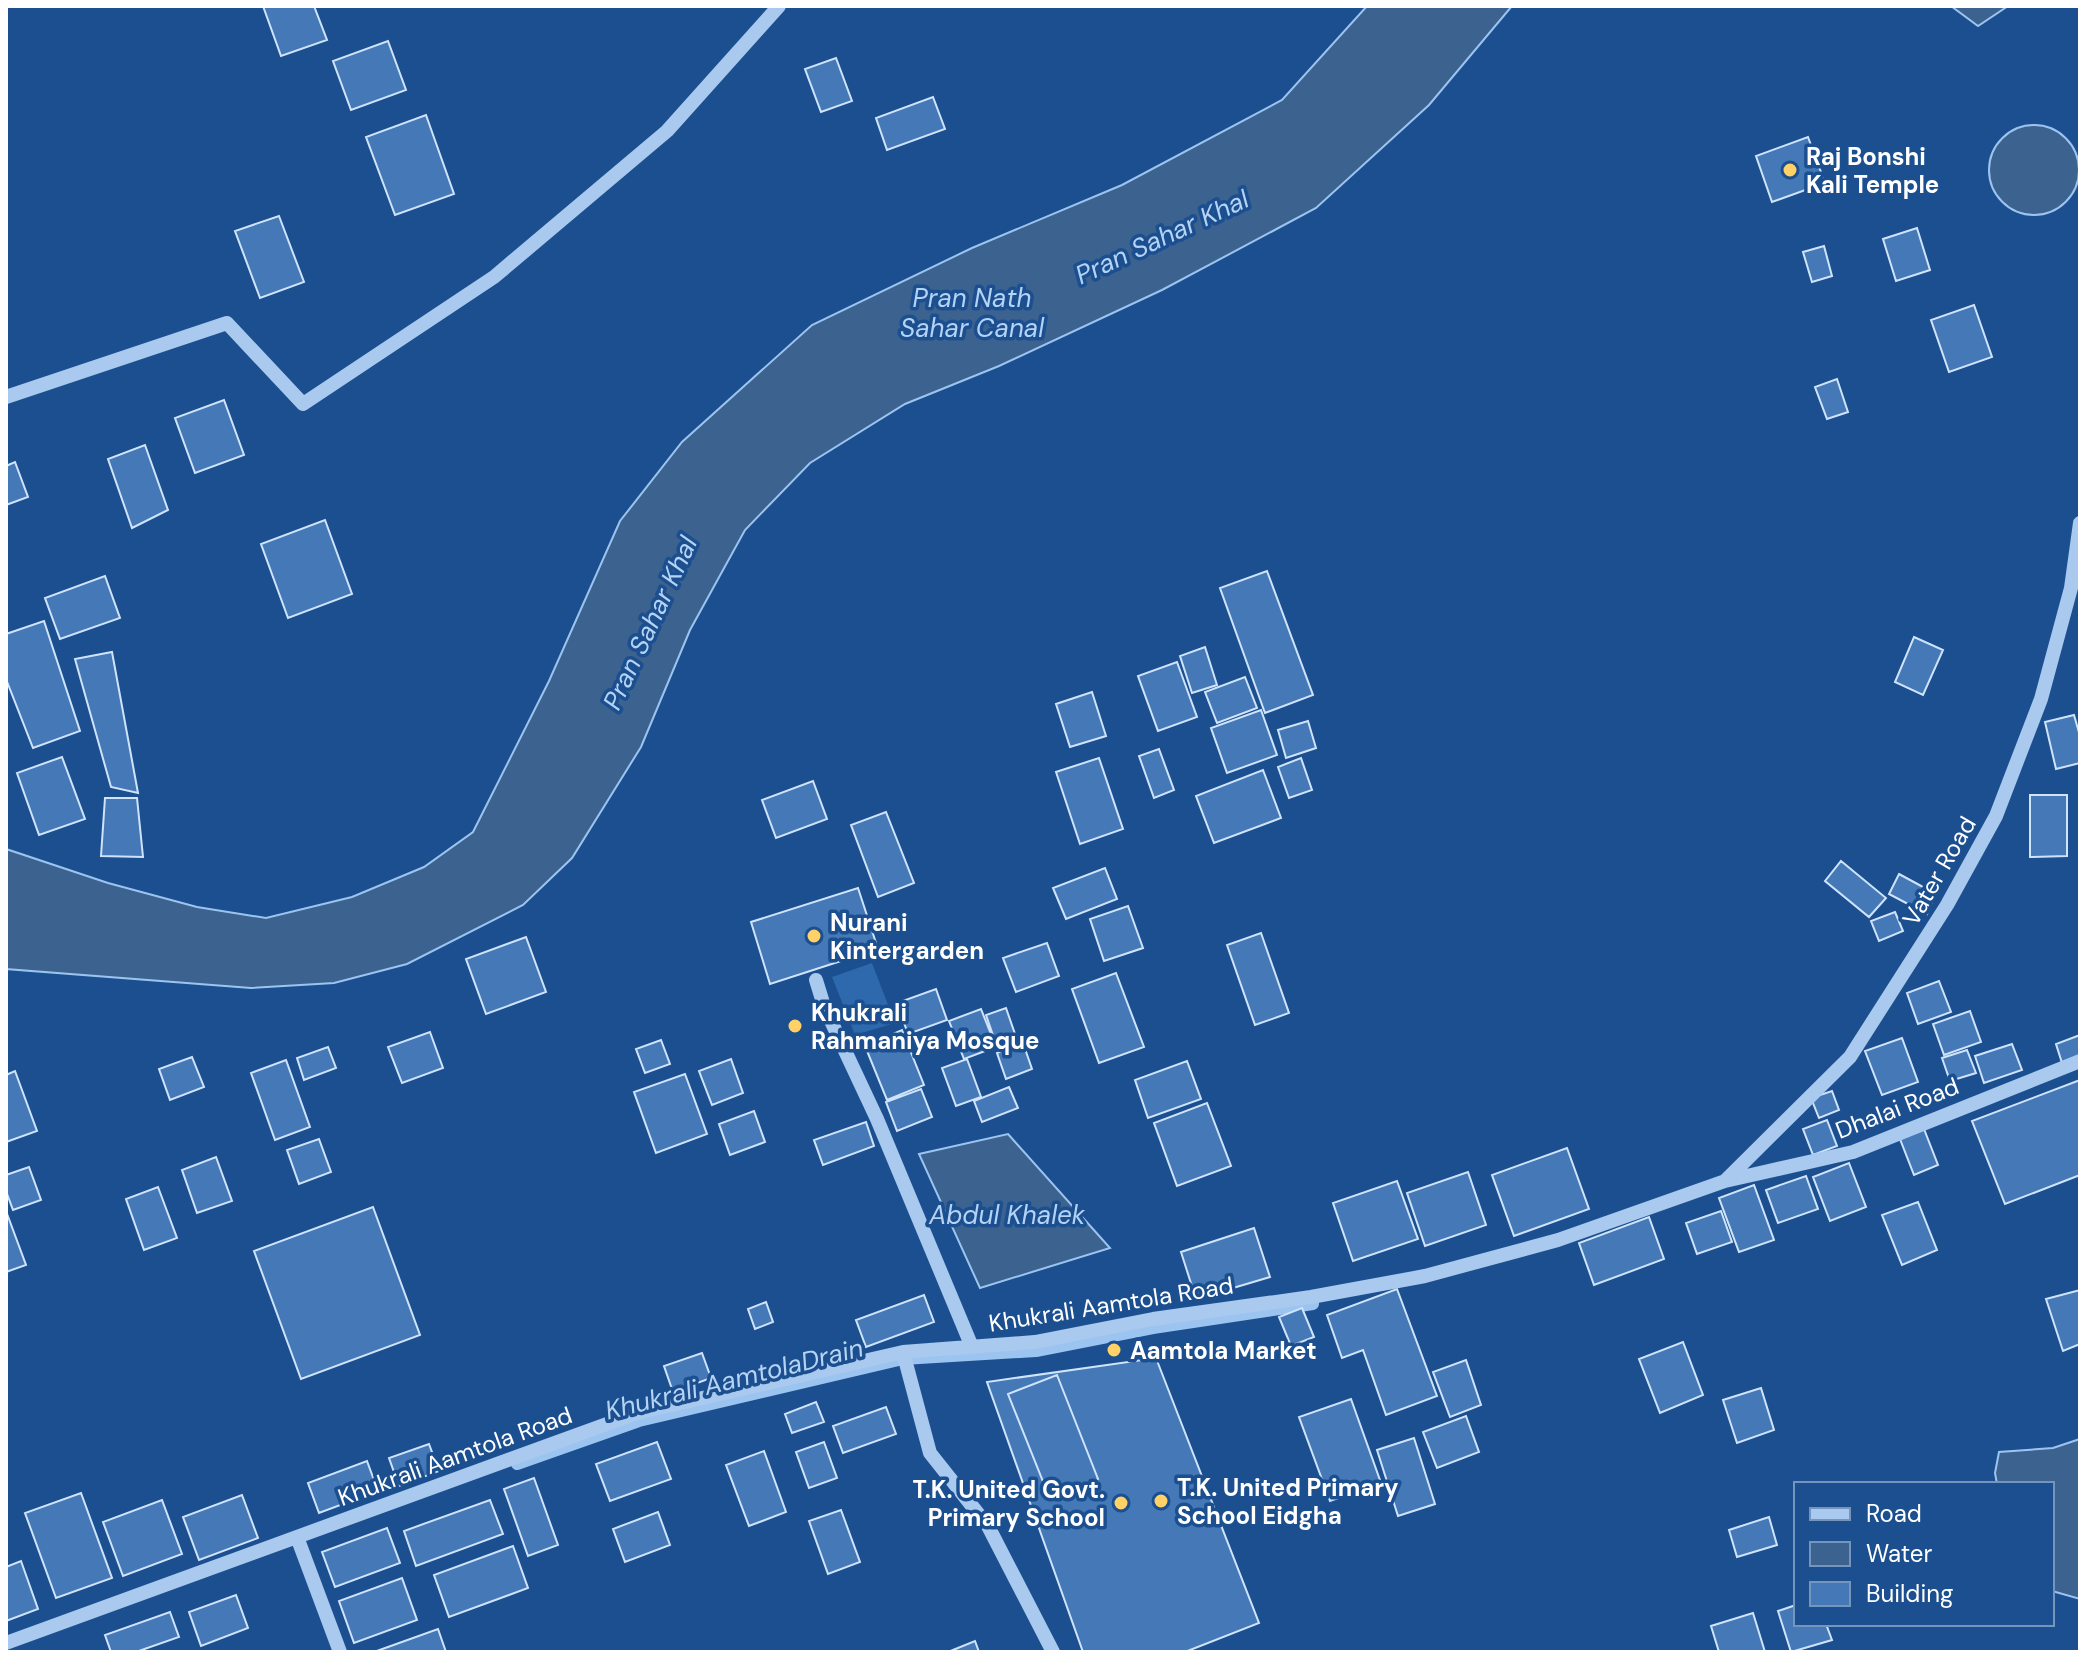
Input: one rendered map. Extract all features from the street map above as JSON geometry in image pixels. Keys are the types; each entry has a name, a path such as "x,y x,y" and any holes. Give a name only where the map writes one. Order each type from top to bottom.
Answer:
{"street":[{"path":"6,397 227,323 303,404 494,277 667,131 779,6"},
{"name":"Vater Road","path":"1725,1181 1850,1057 1947,905 1996,816 2041,699 2071,588 2080,523"},
{"path":"816,980 824,1006 877,1119 972,1347"},
{"name":"Dhalai Road","path":"1725,1181 1853,1152 2080,1061"},
{"name":"Khukrali Aamtola Road","path":"6,1643 637,1413 903,1352 1035,1342 1153,1319 1311,1297 1425,1276 1558,1240 1725,1181"},
{"path":"903,1352 930,1453 988,1526 1053,1652"},
{"path":"297,1537 340,1652"}],"shaded area":[{"path":"872,963 895,1023 855,1035 832,977"}],"water":[{"name":"Pran Nath Sahar Canal","path":"1367,6 1512,6 1429,105 1316,208 1162,290 999,366 905,404 810,463 745,530 690,630 641,747 572,858 523,905 407,964 334,983 251,988 6,969 6,849 108,883 197,907 266,918 352,897 424,867 473,832 549,681 620,521 682,442 812,325 972,248 1122,185 1282,100"},
{"path":"1951,6 2008,6 1978,26"},
{"path":"2034,125 2051,129 2066,138 2075,153 2079,170 2075,187 2066,202 2051,211 2034,215 2017,211 2002,202 1993,187 1989,170 1993,153 2002,138 2017,129"},
{"name":"Abdul Khalek","path":"1008,1134 1110,1248 980,1288 919,1154"},
{"path":"2080,1439 2080,1599 2054,1592 2054,1482 1997,1482 1995,1473 1999,1452 2053,1448"}],"building":[{"path":"263,6 314,6 327,40 281,56"},
{"path":"388,41 406,90 351,110 333,61"},
{"path":"836,58 852,101 821,112 805,69"},
{"path":"933,97 945,129 887,150 876,118"},
{"path":"426,115 454,194 395,215 366,137"},
{"name":"Raj Bonshi Kali Temple","path":"1808,137 1825,183 1772,202 1756,156"},
{"path":"279,216 304,282 260,298 235,231"},
{"path":"1917,228 1930,270 1896,281 1883,239"},
{"path":"1824,246 1832,276 1812,282 1803,252"},
{"path":"1974,305 1992,357 1949,372 1931,320"},
{"path":"1837,379 1848,412 1827,419 1815,387"},
{"path":"224,400 244,455 195,473 175,418"},
{"path":"145,445 168,510 132,528 108,459"},
{"path":"15,462 28,497 6,505 6,466"},
{"path":"325,520 352,594 288,618 261,544"},
{"path":"1267,571 1313,695 1265,713 1220,588"},
{"path":"105,576 120,618 60,639 45,598"},
{"path":"44,621 80,731 33,748 6,679 6,634"},
{"path":"1914,637 1943,650 1923,695 1895,682"},
{"path":"1205,647 1217,685 1192,693 1180,656"},
{"path":"112,652 138,793 111,787 75,659"},
{"path":"1177,662 1197,717 1158,731 1138,676"},
{"path":"1245,677 1257,708 1217,723 1205,692"},
{"path":"1092,692 1106,736 1070,747 1056,704"},
{"path":"1261,710 1277,755 1227,773 1211,728"},
{"path":"2074,715 2080,736 2080,763 2056,769 2045,722"},
{"path":"1308,721 1316,748 1286,758 1278,730"},
{"path":"1159,749 1174,790 1154,798 1139,756"},
{"path":"62,757 85,819 39,835 17,773"},
{"path":"1099,758 1123,829 1080,844 1056,772"},
{"path":"1301,758 1312,790 1289,798 1278,767"},
{"path":"1263,770 1281,818 1214,843 1196,796"},
{"path":"813,781 827,819 776,838 762,800"},
{"path":"2030,795 2067,795 2067,856 2030,857"},
{"path":"105,798 137,798 143,857 101,856"},
{"path":"886,812 914,883 878,897 851,825"},
{"path":"1841,861 1886,898 1869,917 1825,881"},
{"path":"1105,868 1117,899 1066,919 1053,888"},
{"path":"1899,874 1936,894 1927,914 1889,894"},
{"name":"Nurani Kintergarden","path":"858,888 878,949 770,984 751,922"},
{"name":"Nurani Kintergarden","path":"858,888 878,949 770,984 751,922"},
{"path":"1128,906 1143,948 1104,961 1090,919"},
{"path":"1895,912 1903,931 1879,941 1871,921"},
{"path":"1261,933 1289,1013 1255,1025 1227,945"},
{"path":"526,937 546,992 486,1014 466,959"},
{"path":"1047,943 1059,976 1016,992 1003,958"},
{"path":"1116,973 1144,1047 1099,1063 1072,989"},
{"path":"1939,981 1951,1012 1918,1024 1907,993"},
{"path":"936,989 947,1020 908,1034 897,1003"},
{"path":"1006,1008 1015,1034 995,1041 986,1015"},
{"path":"981,1009 996,1047 964,1059 949,1021"},
{"path":"1970,1011 1981,1042 1944,1055 1933,1024"},
{"path":"902,1030 924,1085 887,1100 865,1046"},
{"path":"430,1032 443,1068 402,1083 388,1047"},
{"path":"2080,1035 2080,1056 2062,1063 2056,1044"},
{"path":"1902,1038 1918,1082 1882,1095 1865,1051"},
{"path":"661,1040 670,1064 645,1073 636,1049"},
{"path":"1023,1043 1032,1069 1006,1079 997,1053"},
{"path":"2012,1044 2022,1070 1984,1083 1975,1056"},
{"path":"328,1047 336,1068 304,1080 297,1058"},
{"path":"1967,1050 1976,1073 1950,1081 1942,1058"},
{"path":"192,1057 204,1087 170,1100 159,1069"},
{"path":"731,1059 743,1093 712,1105 699,1071"},
{"path":"967,1059 981,1097 956,1106 942,1068"},
{"path":"286,1060 310,1127 275,1140 251,1073"},
{"path":"1187,1061 1201,1099 1148,1118 1135,1080"},
{"path":"15,1071 37,1131 6,1142 6,1075"},
{"path":"685,1074 707,1134 656,1153 634,1092"},
{"path":"2080,1080 2080,1175 2005,1204 1972,1121"},
{"path":"1009,1087 1018,1108 982,1122 974,1101"},
{"path":"921,1089 932,1117 897,1131 886,1102"},
{"path":"1832,1091 1839,1110 1819,1118 1811,1098"},
{"path":"1207,1103 1231,1166 1177,1186 1154,1123"},
{"path":"754,1111 765,1142 730,1155 719,1124"},
{"path":"1827,1120 1837,1146 1813,1155 1803,1129"},
{"path":"866,1122 874,1146 823,1165 814,1140"},
{"path":"1924,1129 1938,1165 1914,1175 1900,1139"},
{"path":"319,1139 331,1172 299,1184 287,1150"},
{"path":"1567,1148 1589,1209 1514,1236 1492,1175"},
{"path":"216,1157 232,1201 197,1213 182,1170"},
{"path":"1849,1163 1866,1207 1830,1221 1813,1177"},
{"path":"29,1167 41,1200 13,1210 6,1191 6,1175"},
{"path":"1468,1172 1486,1225 1425,1246 1407,1193"},
{"path":"1806,1176 1818,1209 1778,1223 1766,1190"},
{"path":"1397,1181 1418,1239 1353,1261 1333,1203"},
{"path":"1754,1185 1774,1240 1739,1252 1719,1198"},
{"path":"158,1187 177,1238 144,1250 126,1199"},
{"path":"1918,1202 1937,1250 1902,1265 1882,1215"},
{"path":"373,1207 420,1335 301,1379 254,1251"},
{"path":"6,1211 26,1265 6,1272"},
{"path":"1721,1211 1732,1242 1697,1254 1686,1223"},
{"path":"1649,1217 1664,1259 1594,1285 1579,1243"},
{"path":"1254,1228 1270,1277 1196,1299 1181,1252"},
{"path":"1397,1289 1437,1396 1386,1415 1363,1350 1342,1358 1327,1315"},
{"path":"2080,1290 2080,1344 2063,1351 2046,1299"},
{"path":"924,1295 934,1322 866,1347 856,1320"},
{"path":"766,1302 773,1322 755,1329 748,1309"},
{"path":"1302,1308 1314,1337 1291,1346 1279,1317"},
{"path":"1683,1342 1703,1395 1660,1413 1639,1359"},
{"path":"702,1353 711,1378 673,1392 664,1366"},
{"name":"T.K. United Govt. Primary School","path":"1156,1358 1259,1623 1185,1652 1083,1652 987,1382"},
{"path":"1466,1360 1481,1405 1450,1417 1433,1372"},
{"path":"1057,1375 1098,1479 1050,1499 1008,1394"},
{"path":"1761,1388 1774,1430 1737,1443 1723,1400"},
{"path":"1351,1399 1381,1483 1330,1501 1299,1417"},
{"path":"816,1402 824,1422 792,1433 785,1414"},
{"path":"886,1407 896,1434 843,1453 833,1426"},
{"path":"1466,1416 1479,1452 1437,1468 1423,1432"},
{"path":"1414,1438 1435,1504 1398,1516 1377,1450"},
{"path":"657,1442 671,1479 610,1501 596,1464"},
{"path":"824,1442 837,1478 809,1488 796,1452"},
{"path":"429,1444 439,1471 399,1486 389,1458"},
{"path":"764,1451 786,1512 749,1526 726,1465"},
{"path":"367,1461 378,1491 319,1513 308,1483"},
{"path":"534,1478 558,1545 528,1556 504,1489"},
{"path":"81,1493 112,1578 56,1598 25,1513"},
{"path":"242,1495 258,1538 199,1560 183,1517"},
{"path":"162,1500 182,1554 123,1576 103,1522"},
{"path":"490,1500 503,1534 416,1566 404,1531"},
{"path":"841,1510 860,1562 828,1574 809,1521"},
{"path":"658,1512 670,1545 625,1562 613,1529"},
{"path":"1769,1517 1777,1545 1737,1557 1729,1530"},
{"path":"387,1528 400,1563 335,1587 322,1552"},
{"path":"513,1546 528,1588 449,1617 434,1575"},
{"path":"21,1561 38,1609 6,1621 6,1567"},
{"path":"402,1578 417,1620 354,1643 339,1601"},
{"path":"236,1595 248,1628 201,1646 189,1612"},
{"path":"1794,1606 1794,1626 1827,1626 1832,1640 1791,1652 1778,1611"},
{"path":"170,1612 179,1637 136,1652 111,1652 105,1635"},
{"path":"1753,1613 1765,1652 1719,1652 1711,1626"},
{"path":"438,1629 446,1652 374,1652"},
{"path":"975,1641 979,1652 948,1652"}],"waterway":[{"name":"Khukrali AamtolaDrain","path":"517,1464 639,1421 903,1359 1036,1351 1153,1328 1313,1304"}],"place":[{"name":"Raj Bonshi Kali Temple","path":"1790,170"},
{"name":"Nurani Kintergarden","path":"814,936"},
{"name":"Khukrali Rahmaniya Mosque","path":"795,1026"},
{"name":"Aamtola Market","path":"1114,1350"},
{"name":"T.K. United Primary School Eidgha","path":"1161,1501"},
{"name":"T.K. United Govt. Primary School","path":"1121,1503"}],"water label":[{"name":"Pran Sahar Khal","path":"1162,237"},
{"name":"Pran Sahar Khal","path":"650,623"}]}
